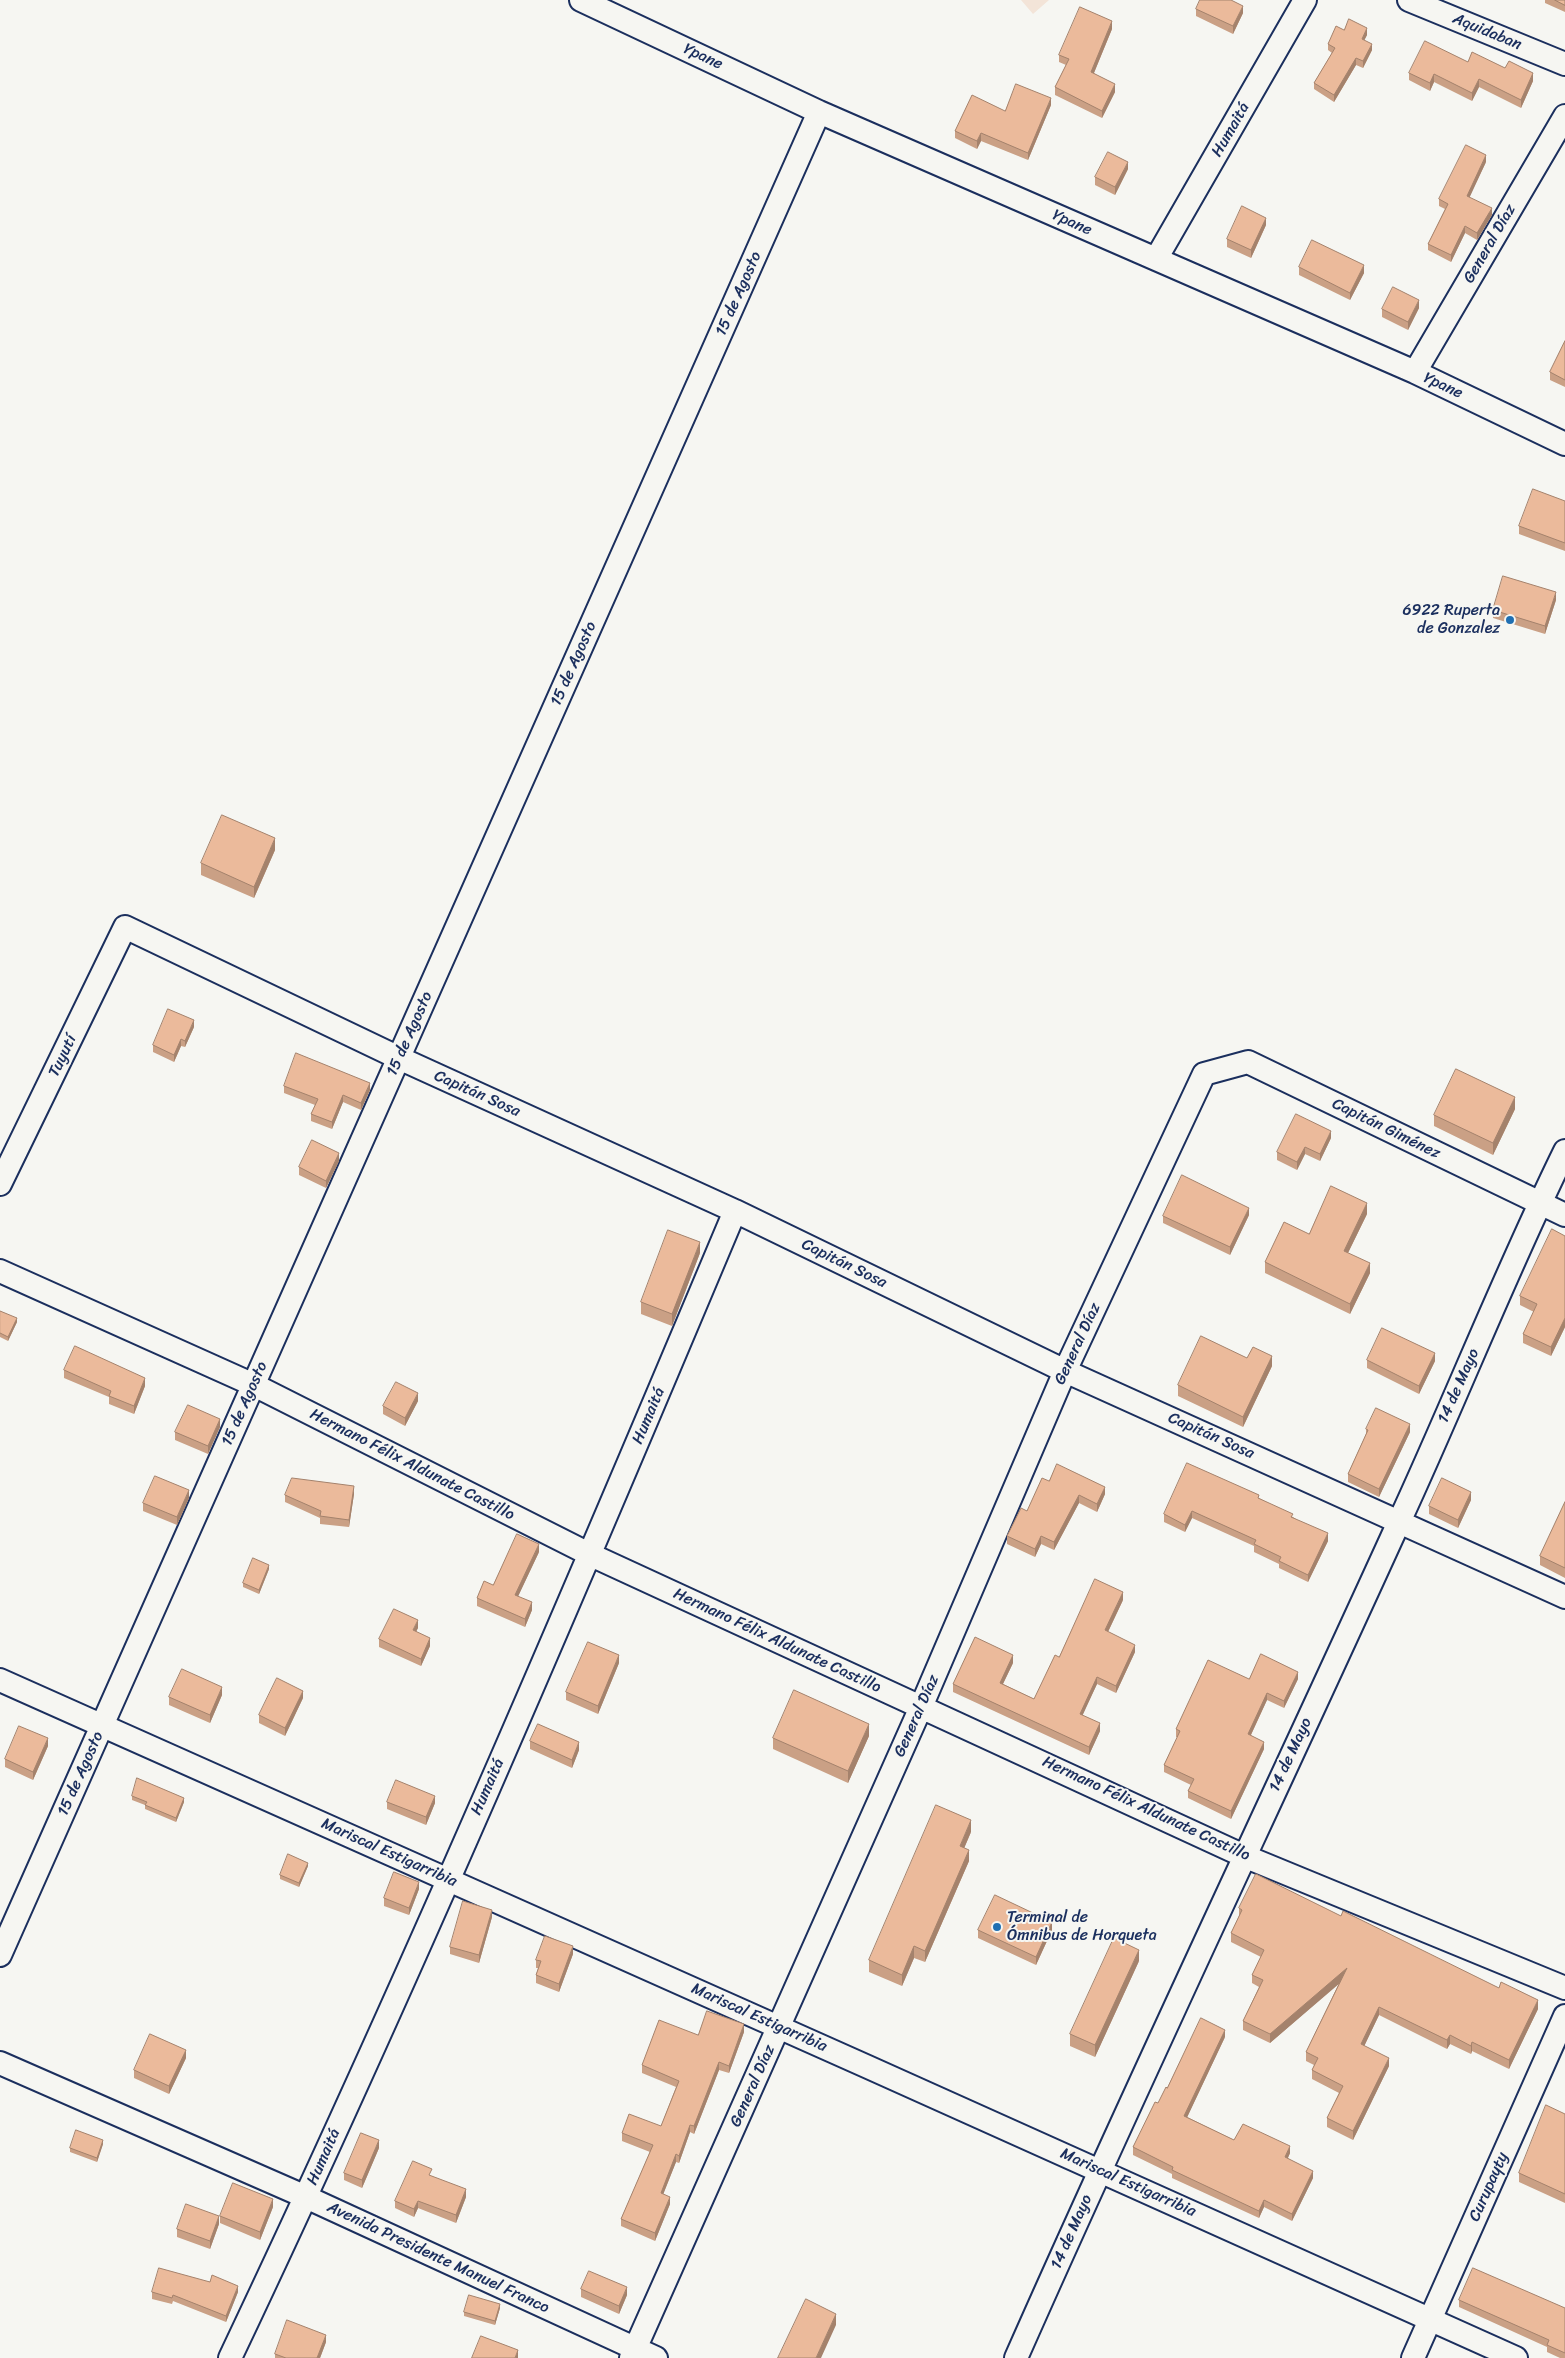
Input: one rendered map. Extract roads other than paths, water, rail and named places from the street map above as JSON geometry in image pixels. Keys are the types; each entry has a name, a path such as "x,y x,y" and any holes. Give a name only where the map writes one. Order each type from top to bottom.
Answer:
{"street":[{"name":"Ypane","path":"580,0 820,112 1415,372 1565,444"},
{"name":"Humaitá","path":"1156,259 1305,0"},
{"name":"Aquidaban","path":"1409,0 1565,64"},
{"name":"15 de Agosto","path":"0,1955 820,112"},
{"name":"General Díaz","path":"1415,372 1565,116"},
{"name":"Capitán Sosa","path":"125,927 399,1058 735,1211 1065,1370 1565,1597"},
{"name":"Tuyutí","path":"0,1184 125,927"},
{"name":"Capitán Giménez","path":"1204,1074 1248,1062 1565,1215"},
{"name":"General Díaz","path":"633,2353 921,1707 1065,1370 1204,1074"},
{"name":"14 de Mayo","path":"1016,2358 1099,2170 1400,1522 1539,1204 1565,1151"},
{"name":"Humaitá","path":"230,2358 306,2197 448,1880 591,1555 735,1211"},
{"name":"Hermano Félix Aldunate Castillo","path":"0,1271 254,1385 591,1555 1048,1764 1244,1856 1565,1988"},
{"name":"Mariscal Estigarribia","path":"0,1680 1516,2358"},
{"name":"Curupayty","path":"1413,2358 1565,2016"},
{"name":"Avenida Presidente Manuel Franco","path":"0,2063 306,2197 633,2353 656,2358"}],"place":[{"name":"6922 Ruperta de Gonzalez","path":"1510,620"},
{"name":"Terminal de Ómnibus de Horqueta","path":"997,1927"}]}
